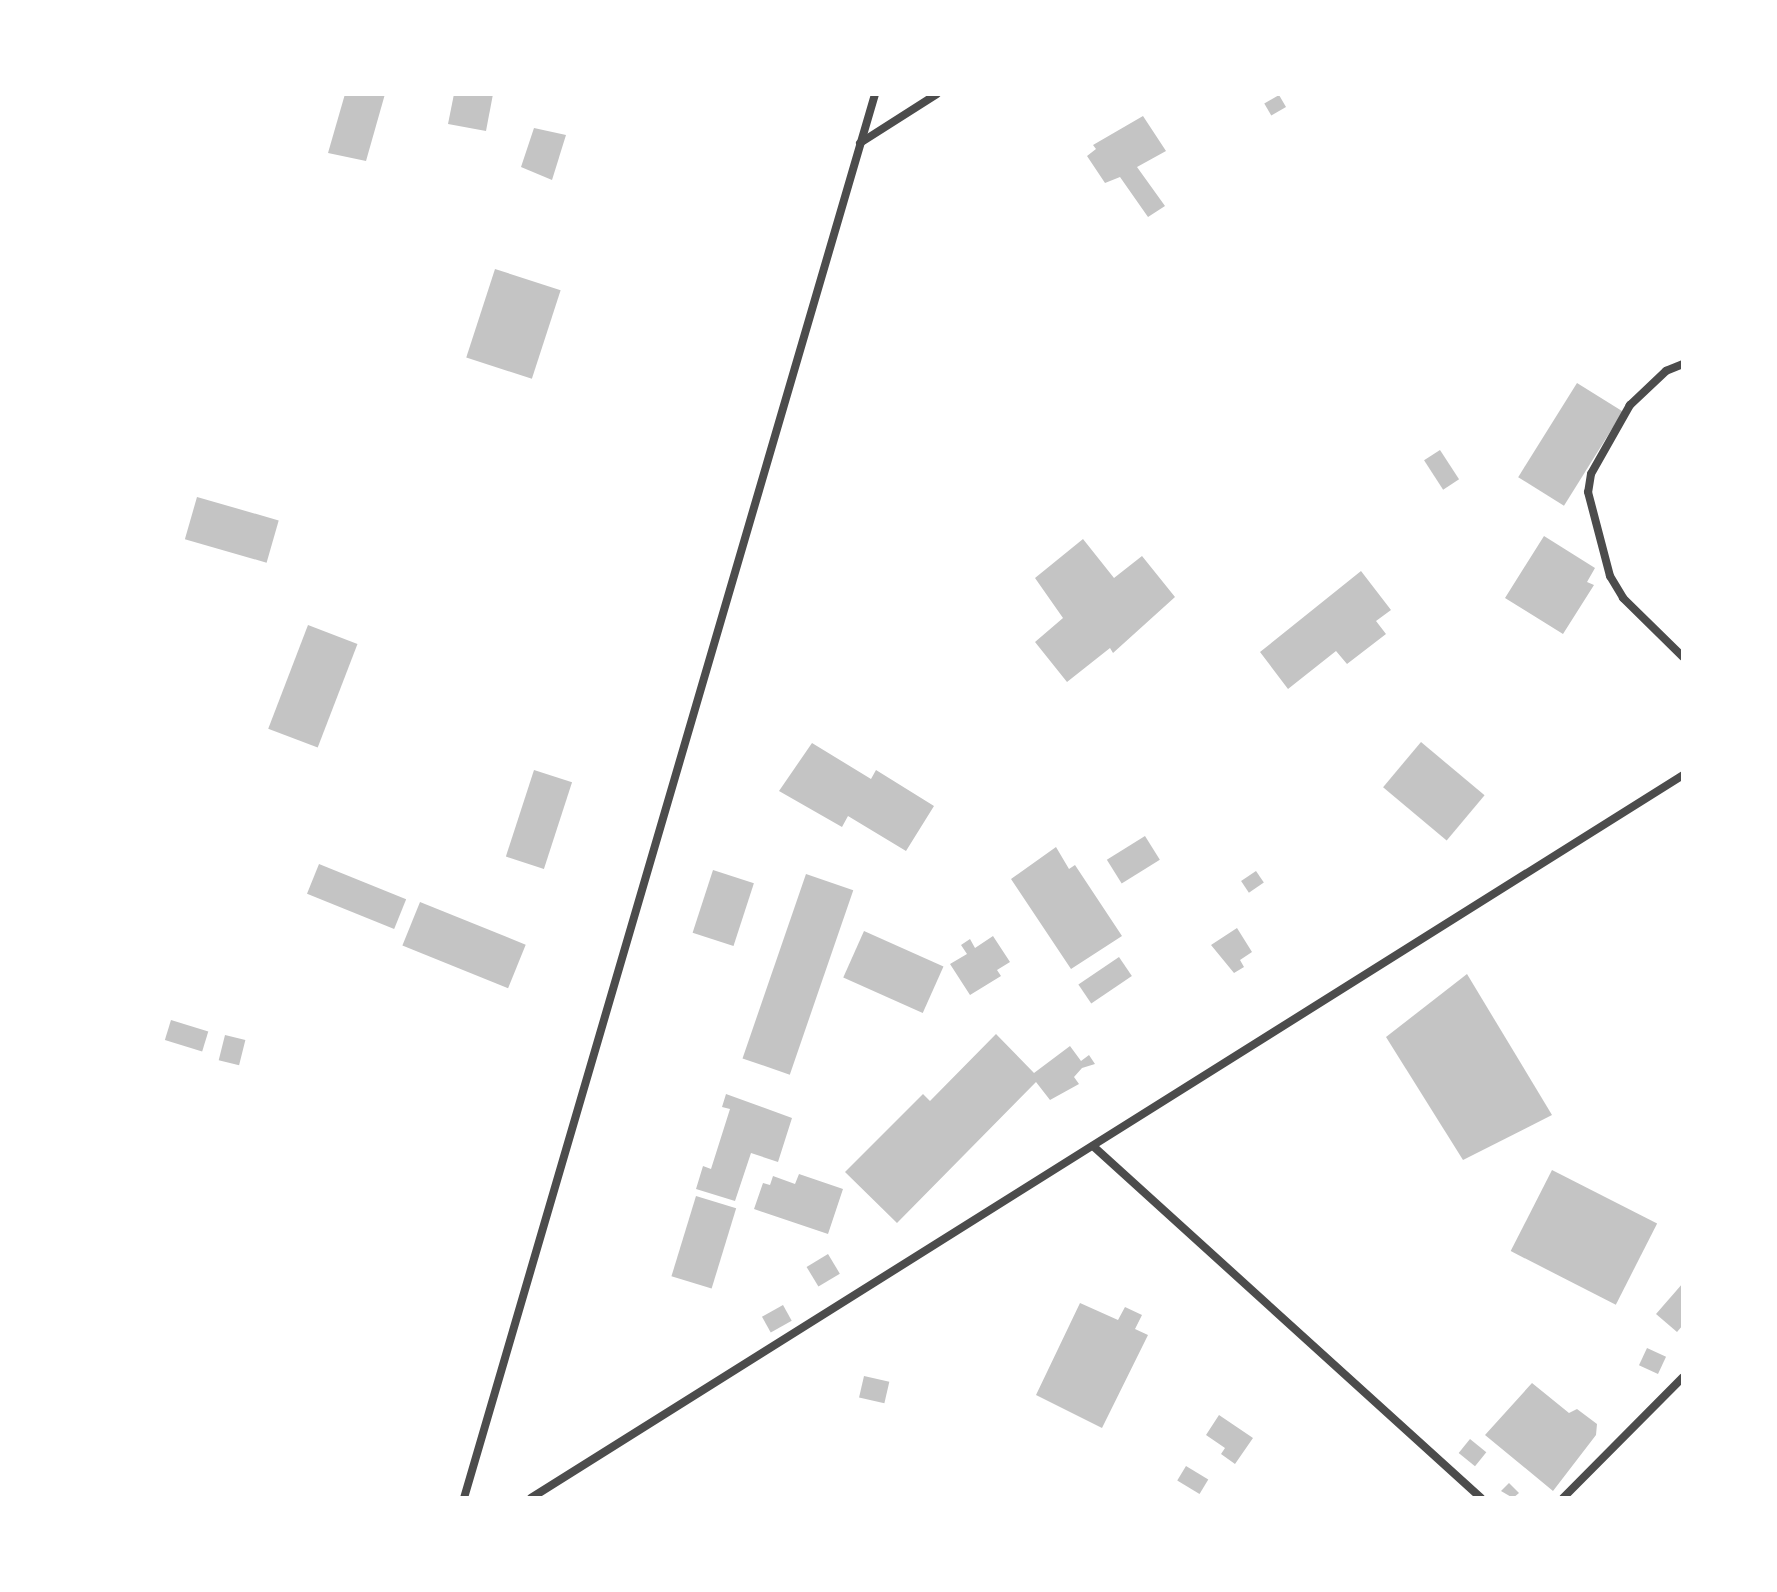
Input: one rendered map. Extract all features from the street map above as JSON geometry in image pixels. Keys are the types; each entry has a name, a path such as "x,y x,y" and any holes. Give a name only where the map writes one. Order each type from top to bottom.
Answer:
{"street":[{"path":"464,1498 875,94"},
{"path":"859,143 937,94"},
{"path":"1683,364 1666,371 1630,405 1591,474 1588,492 1610,576 1623,598 1683,657"},
{"path":"531,1498 1683,775"},
{"path":"1093,1146 1481,1498"},
{"path":"1563,1498 1683,1377"}],"building":[{"path":"345,94 385,94 366,161 328,153"},
{"path":"454,94 493,94 486,131 448,124"},
{"path":"1279,95 1286,107 1271,116 1264,104"},
{"path":"1143,116 1166,151 1137,167 1165,206 1148,217 1120,177 1105,183 1087,156 1096,149 1093,145"},
{"path":"534,128 566,135 552,180 521,167"},
{"path":"495,269 561,290 532,379 466,357"},
{"path":"1577,383 1623,412 1564,506 1518,477"},
{"path":"1440,450 1459,479 1443,490 1424,460"},
{"path":"197,497 279,520 267,563 185,539"},
{"path":"1544,536 1595,568 1587,582 1594,585 1563,634 1505,598"},
{"path":"1083,539 1114,578 1142,556 1175,597 1113,653 1110,648 1067,682 1035,642 1063,618 1035,578"},
{"path":"1361,571 1391,610 1376,621 1386,634 1347,664 1336,651 1288,689 1260,652"},
{"path":"308,625 357,644 318,748 268,729"},
{"path":"1421,742 1485,795 1447,841 1383,787"},
{"path":"812,743 871,779 876,770 934,806 906,851 848,816 842,827 779,791"},
{"path":"534,770 572,782 544,869 506,857"},
{"path":"1145,836 1160,860 1122,884 1107,860"},
{"path":"1056,847 1069,869 1075,865 1122,936 1071,969 1011,879"},
{"path":"319,864 406,899 394,929 307,894"},
{"path":"713,870 754,883 734,946 693,933"},
{"path":"1256,871 1264,883 1249,893 1241,881"},
{"path":"806,874 853,890 790,1075 743,1058"},
{"path":"420,902 526,945 508,988 402,946"},
{"path":"1237,928 1252,952 1240,960 1244,967 1234,973 1211,945"},
{"path":"864,931 943,966 923,1013 843,978"},
{"path":"993,936 1010,962 997,970 1001,976 970,995 950,964 967,954 961,945 970,939 975,948"},
{"path":"1119,957 1132,976 1091,1003 1078,984"},
{"path":"1467,974 1552,1115 1463,1160 1386,1037"},
{"path":"171,1020 208,1031 202,1051 165,1040"},
{"path":"996,1034 1034,1073 1070,1046 1081,1061 1089,1055 1095,1064 1082,1068 1074,1077 1079,1084 1050,1100 1036,1082 897,1223 845,1172 923,1094 930,1101"},
{"path":"225,1035 245,1040 239,1065 219,1060"},
{"path":"726,1094 792,1118 778,1162 751,1153 735,1201 696,1189 703,1166 711,1169 730,1109 722,1107"},
{"path":"1552,1170 1657,1224 1616,1305 1511,1251"},
{"path":"799,1174 843,1189 828,1234 754,1209 763,1183 770,1185 773,1176 795,1184"},
{"path":"696,1196 736,1208 712,1289 671,1276"},
{"path":"828,1254 840,1274 818,1287 807,1267"},
{"path":"1683,1283 1683,1325 1677,1332 1656,1314"},
{"path":"1080,1303 1118,1320 1125,1307 1142,1315 1135,1329 1148,1335 1102,1428 1036,1395"},
{"path":"783,1305 792,1321 771,1332 762,1317"},
{"path":"1647,1348 1666,1357 1658,1374 1639,1365"},
{"path":"864,1376 889,1382 884,1403 859,1397"},
{"path":"1532,1383 1569,1413 1577,1409 1597,1424 1596,1435 1553,1491 1485,1435"},
{"path":"1219,1415 1253,1438 1235,1464 1221,1454 1225,1448 1206,1435"},
{"path":"1470,1439 1486,1452 1475,1466 1459,1453"},
{"path":"1186,1466 1208,1479 1200,1494 1177,1481"},
{"path":"1509,1483 1519,1493 1513,1498 1501,1491"}]}
